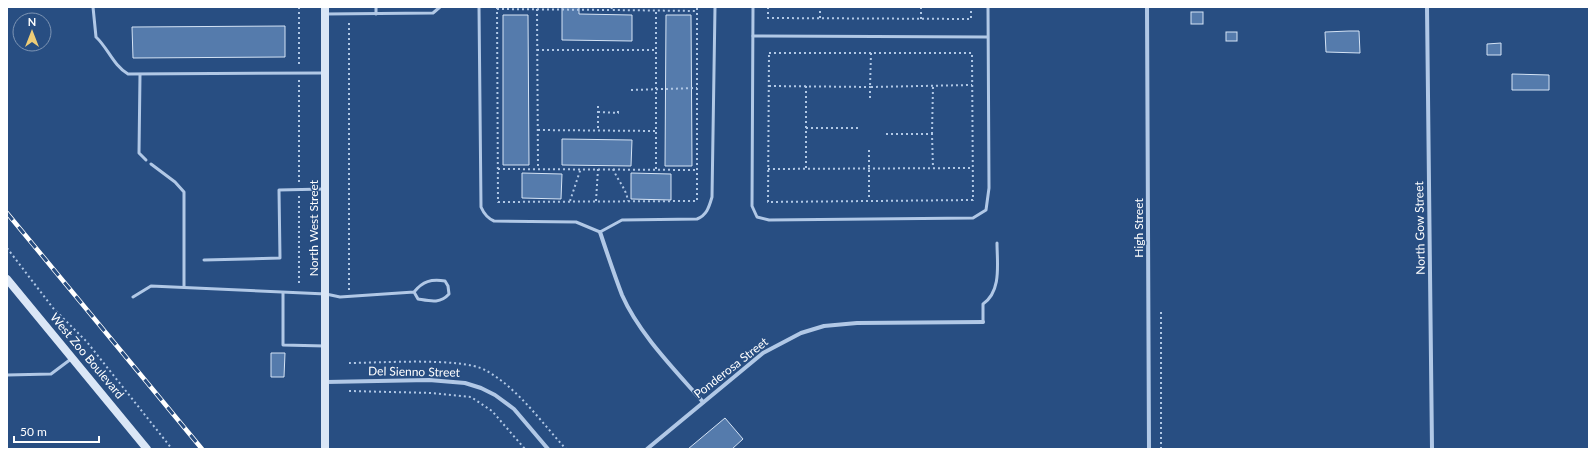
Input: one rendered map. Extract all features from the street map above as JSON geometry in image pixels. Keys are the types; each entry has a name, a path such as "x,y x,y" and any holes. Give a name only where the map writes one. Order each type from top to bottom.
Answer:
{"main road":[{"name":"North West Street","path":"325,11 325,449"},
{"name":"West Zoo Boulevard","path":"7,279 148,449"}],"street":[{"name":"High Street","path":"1147,7 1149,449"},
{"name":"North Gow Street","path":"1428,7 1432,449"},
{"path":"600,232 606,254 615,273 622,296 638,322 661,354 703,402"},
{"name":"Ponderosa Street","path":"647,449 763,353 795,336 824,326 857,323 983,322"},
{"name":"Del Sienno Street","path":"326,382 429,380 466,383 482,388 514,409 548,449"}],"lane":[{"path":"93,7 96,37 103,43 120,69 128,74 325,73"},
{"path":"376,7 376,14"},
{"path":"325,11 349,14 433,13 440,7"},
{"path":"479,7 483,213 489,219 494,221 576,222 600,232 622,220 697,219 703,216 707,211 712,197 714,7"},
{"path":"753,7 752,206 757,217 769,220 973,218 986,210 989,188 988,7"},
{"path":"753,36 987,37"},
{"path":"140,75 139,153 146,160"},
{"path":"151,164 175,182 184,192 184,287"},
{"path":"204,260 280,258 279,190 326,189"},
{"path":"983,322 983,304 990,299 997,282 997,243"},
{"path":"133,297 151,286 326,294 340,297 414,292 422,282 435,280 445,281 448,286 449,294 444,300 437,301 418,299 414,292"},
{"path":"283,293 283,345 326,346"},
{"path":"7,375 52,374 72,358"}],"path":[{"path":"299,7 299,293"},
{"path":"697,7 697,11 697,201 498,202 497,8 537,10 611,8 697,11"},
{"path":"768,7 768,18 921,19 971,19 971,7"},
{"path":"820,7 820,18"},
{"path":"921,7 921,19"},
{"path":"537,10 538,168"},
{"path":"656,10 656,169"},
{"path":"349,14 349,296"},
{"path":"537,50 656,50"},
{"path":"972,52 973,200 768,202 769,53 871,53 972,52"},
{"path":"870,100 871,53"},
{"path":"769,86 870,87 972,85"},
{"path":"806,86 806,168"},
{"path":"932,86 933,168"},
{"path":"631,90 656,88 697,88"},
{"path":"598,106 598,130"},
{"path":"598,112 618,113 618,110"},
{"path":"806,128 859,128"},
{"path":"538,130 655,131"},
{"path":"886,134 932,134"},
{"path":"869,150 869,200"},
{"path":"498,168 697,170"},
{"path":"569,202 581,168"},
{"path":"596,202 598,168"},
{"path":"768,169 972,168"},
{"path":"613,169 617,179 626,192 628,202"},
{"path":"7,248 53,308 87,342 172,449"},
{"path":"1161,312 1161,449"},
{"path":"349,392 432,393 471,396 492,411 525,449"}],"building":[{"path":"562,7 579,7 579,14 632,15 632,41 562,40"},
{"path":"1191,12 1203,12 1203,24 1191,24"},
{"path":"503,15 528,15 529,165 503,165"},
{"path":"666,15 691,15 692,166 665,166"},
{"path":"285,26 285,57 133,58 132,27"},
{"path":"1359,31 1360,53 1326,52 1325,32"},
{"path":"1226,32 1237,32 1237,41 1226,41"},
{"path":"1501,43 1501,55 1487,55 1487,44"},
{"path":"1512,74 1549,75 1549,90 1512,90"},
{"path":"562,139 632,140 631,166 562,165"},
{"path":"522,173 562,174 561,199 522,198"},
{"path":"631,173 671,174 671,200 631,199"},
{"path":"271,353 285,353 284,377 271,377"},
{"path":"725,418 743,439 732,449 688,449"}],"railway":[{"path":"7,213 202,449"}]}
